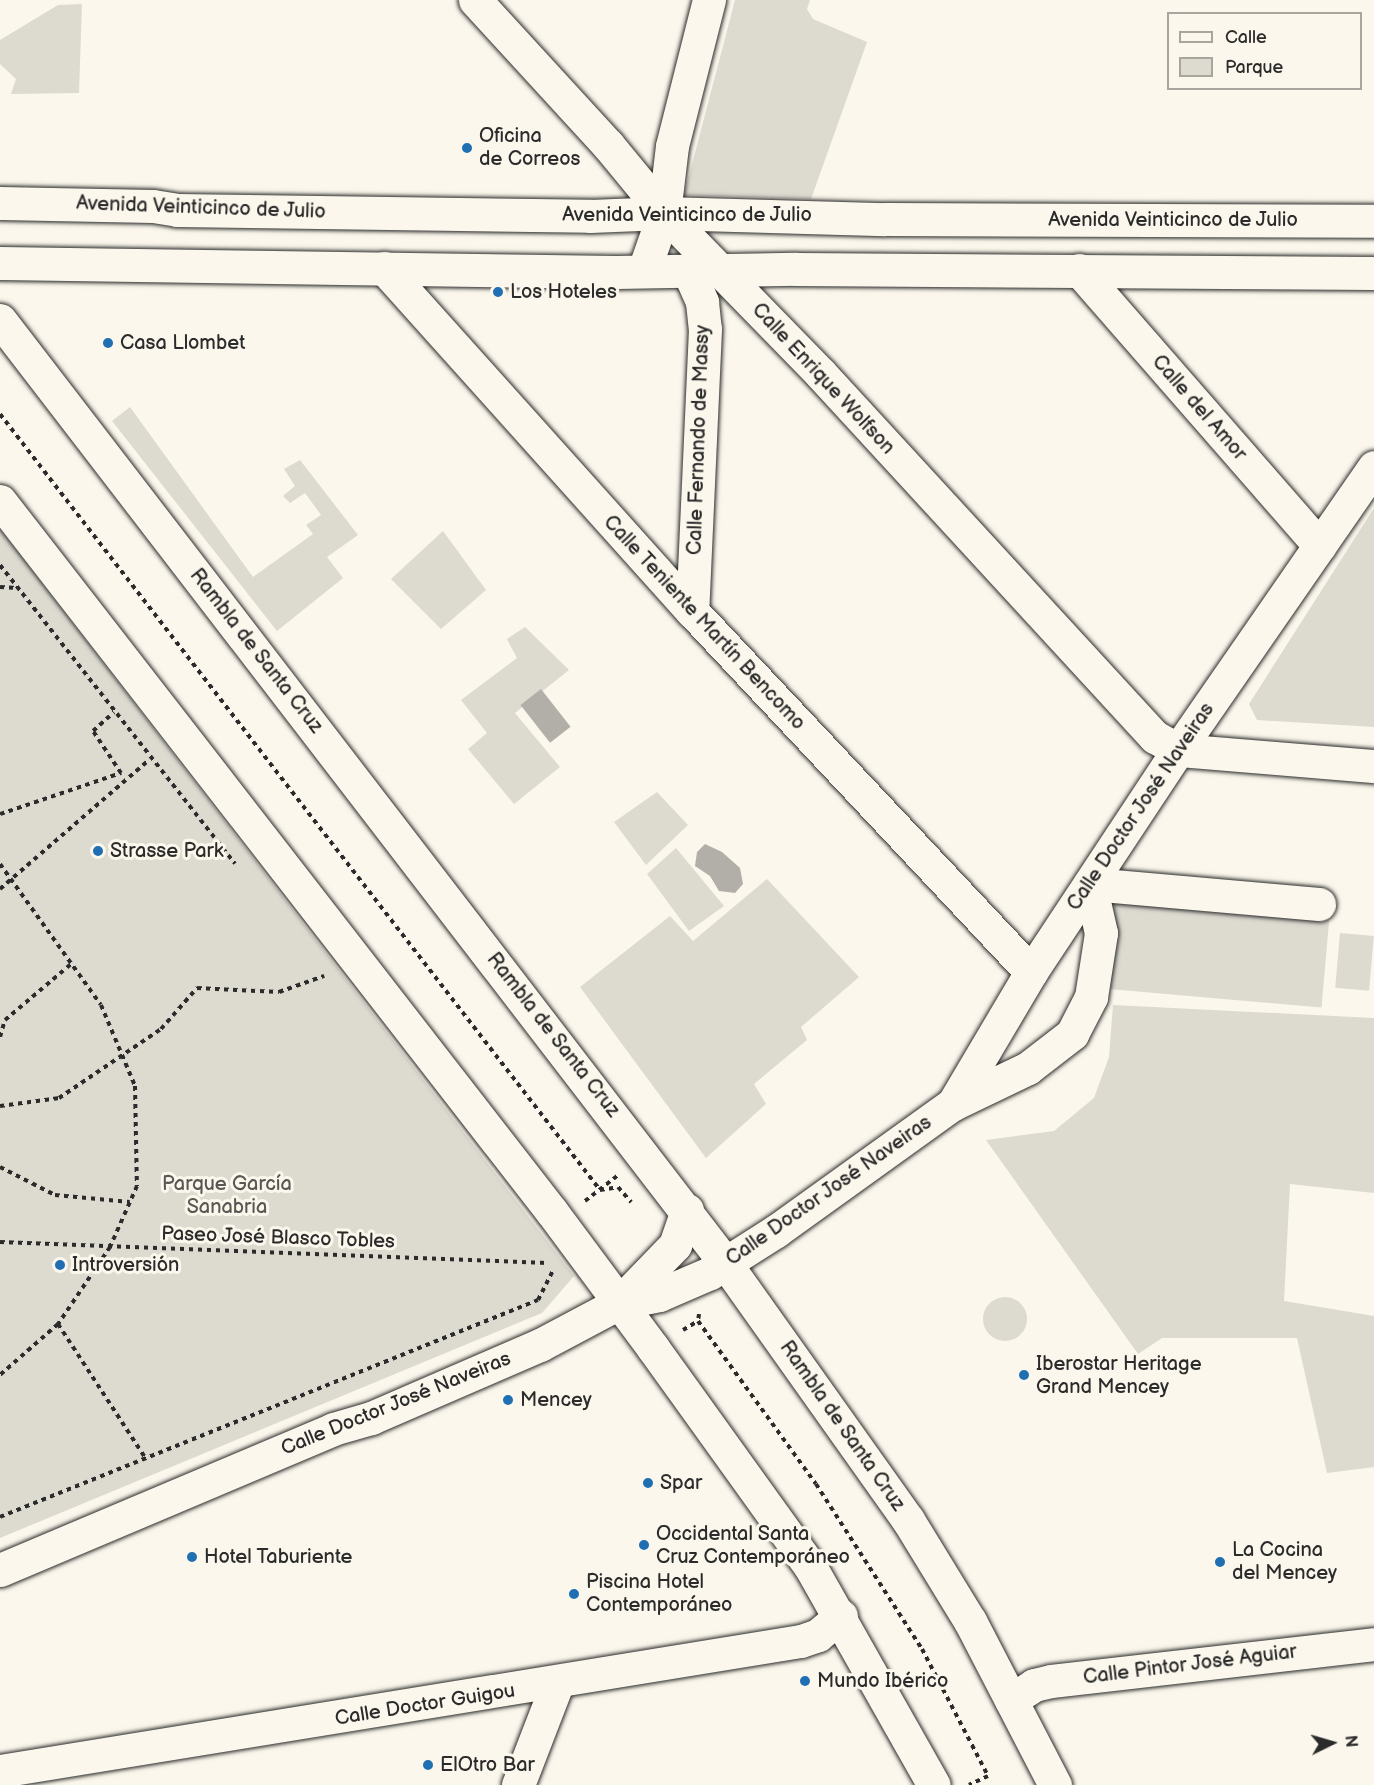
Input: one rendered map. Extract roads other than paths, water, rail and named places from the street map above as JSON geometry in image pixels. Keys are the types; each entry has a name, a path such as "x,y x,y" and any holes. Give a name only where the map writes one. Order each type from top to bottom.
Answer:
{"street":[{"name":"Calle Enrique Wolfson","path":"475,0 608,145 664,213 723,270 1155,737 1178,750"},
{"path":"645,270 664,213 672,146 709,0"},
{"name":"Avenida Veinticinco de Julio","path":"0,202 201,210 590,216 664,213 885,219 1374,221"},
{"path":"0,263 645,270 1374,273"},
{"name":"Calle Teniente Martín Bencomo","path":"384,268 692,611 1031,972"},
{"name":"Calle Fernando de Massy","path":"688,270 702,302 705,328 692,611"},
{"name":"Calle del Amor","path":"1079,270 1320,546"},
{"name":"Rambla de Santa Cruz","path":"0,320 645,1153 726,1264 908,1520 970,1621 1055,1785"},
{"name":"Calle Doctor José Naveiras","path":"0,1570 333,1429 371,1418 540,1345 619,1303 659,1295 693,1281 726,1264 953,1104 1031,972 1178,750 1374,467"},
{"path":"0,501 552,1212 619,1303 811,1568 841,1616 934,1785"},
{"path":"1178,750 1374,766"},
{"path":"953,1104 1028,1068 1072,1034 1091,997 1101,933 1090,884 1319,904"},
{"path":"619,1303 675,1245 687,1210"},
{"name":"Calle Doctor Guigou","path":"0,1771 62,1773 801,1641 818,1635 841,1616"},
{"name":"Calle Pintor José Aguiar","path":"1011,1700 1034,1685 1051,1681 1373,1653"},
{"path":"518,1785 557,1684"}],"place":[{"name":"Oficina de Correos","path":"467,148"},
{"name":"Los Hoteles","path":"498,292"},
{"name":"Casa Llombet","path":"108,343"},
{"name":"Strasse Park","path":"98,851"},
{"name":"Introversión","path":"60,1265"},
{"name":"Iberostar Heritage Grand Mencey","path":"1024,1375"},
{"name":"Mencey","path":"508,1400"},
{"name":"Spar","path":"648,1483"},
{"name":"Occidental Santa Cruz Contemporáneo","path":"644,1545"},
{"name":"Hotel Taburiente","path":"192,1557"},
{"name":"La Cocina del Mencey","path":"1220,1562"},
{"name":"Piscina Hotel Contemporáneo","path":"574,1594"},
{"name":"Mundo Ibérico","path":"805,1681"},
{"name":"ElOtro Bar","path":"428,1765"}],"park label":[{"name":"Parque García Sanabria","path":"227,1196"}]}
